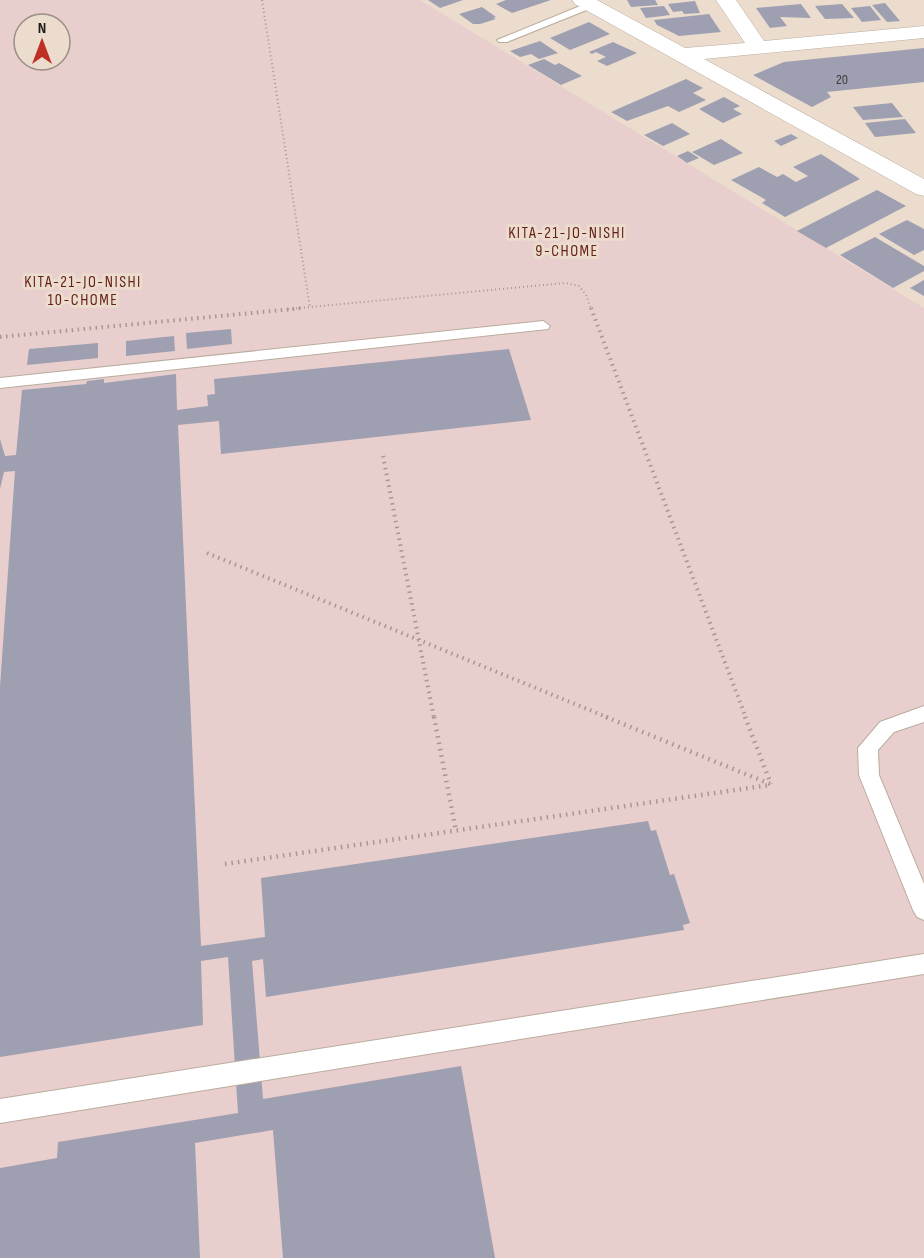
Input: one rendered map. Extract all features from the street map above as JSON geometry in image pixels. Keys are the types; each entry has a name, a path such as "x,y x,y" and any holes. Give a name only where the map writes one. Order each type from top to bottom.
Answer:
{"street":[{"path":"726,0 758,47"},
{"path":"586,2 922,187"},
{"path":"680,55 924,32"}],"lane":[{"path":"503,40 586,2"},
{"path":"0,383 543,326"},
{"path":"924,714 887,727 868,748 869,775 924,910"},
{"path":"0,1111 924,964"}],"path":[{"path":"262,0 310,308"},
{"path":"0,337 565,283 579,286 586,295 771,784"},
{"path":"383,456 456,831"},
{"path":"207,553 771,784"},
{"path":"225,864 771,784"}],"shaded area":[{"path":"0,0 420,0 924,308 924,1258 0,1258"}],"building":[{"path":"428,0 463,0 440,8"},
{"path":"506,0 551,0 512,13 496,4"},
{"path":"627,0 655,0 658,5 631,7"},
{"path":"695,1 700,13 673,12 668,4"},
{"path":"885,3 900,21 887,22 872,5"},
{"path":"801,4 811,18 780,17 787,26 770,28 756,8"},
{"path":"842,4 854,18 825,19 815,6"},
{"path":"664,6 670,15 646,18 640,8"},
{"path":"870,6 881,20 862,22 851,8"},
{"path":"482,7 496,19 473,24 459,14"},
{"path":"709,14 721,32 679,36 657,25 654,20"},
{"path":"589,22 610,34 570,50 550,38"},
{"path":"540,41 558,53 539,59 531,54 520,57 510,51"},
{"path":"613,42 637,53 607,66 597,61 606,57 596,52 592,54 589,52"},
{"path":"924,48 924,82 827,92 831,97 812,107 753,75 784,62"},
{"path":"544,59 555,65 559,63 582,76 561,85 528,65"},
{"path":"686,79 703,88 693,93 706,100 679,112 668,106 627,121 611,112"},
{"path":"724,97 740,106 733,109 742,114 723,123 699,109"},
{"path":"892,103 903,117 863,120 853,107"},
{"path":"905,119 916,133 875,137 865,123"},
{"path":"672,123 690,134 663,146 644,135"},
{"path":"791,134 798,138 781,146 774,141"},
{"path":"721,139 743,153 714,165 692,152"},
{"path":"688,151 699,158 687,163 677,156"},
{"path":"821,154 860,179 785,217 762,203 766,200 731,180 759,167 777,177 783,174 796,182 808,176 793,167"},
{"path":"877,190 906,206 826,248 797,231"},
{"path":"907,220 924,229 924,250 914,255 879,234"},
{"path":"875,237 924,266 924,271 893,288 840,255"},
{"path":"924,280 924,296 910,288"},
{"path":"231,329 232,344 187,349 186,333"},
{"path":"174,336 175,351 126,356 126,341"},
{"path":"98,343 98,358 27,365 29,349"},
{"path":"509,349 531,420 221,454 219,421 178,425 201,946 265,937 261,878 648,821 651,831 656,830 670,875 674,874 690,923 683,925 684,930 266,997 263,959 252,961 263,1099 461,1066 495,1258 283,1258 273,1130 195,1143 200,1258 0,1258 0,1168 57,1158 58,1142 238,1113 228,957 201,961 203,1025 0,1057 0,687 15,471 4,472 0,489 0,439 5,456 16,455 22,390 86,384 87,381 104,379 104,383 176,374 177,410 208,406 207,395 215,394 214,379"}],"district":[{"name":"KITA-21-JO-NISHI 9-CHOME","path":"567,242"},
{"name":"KITA-21-JO-NISHI 10-CHOME","path":"83,291"}]}
